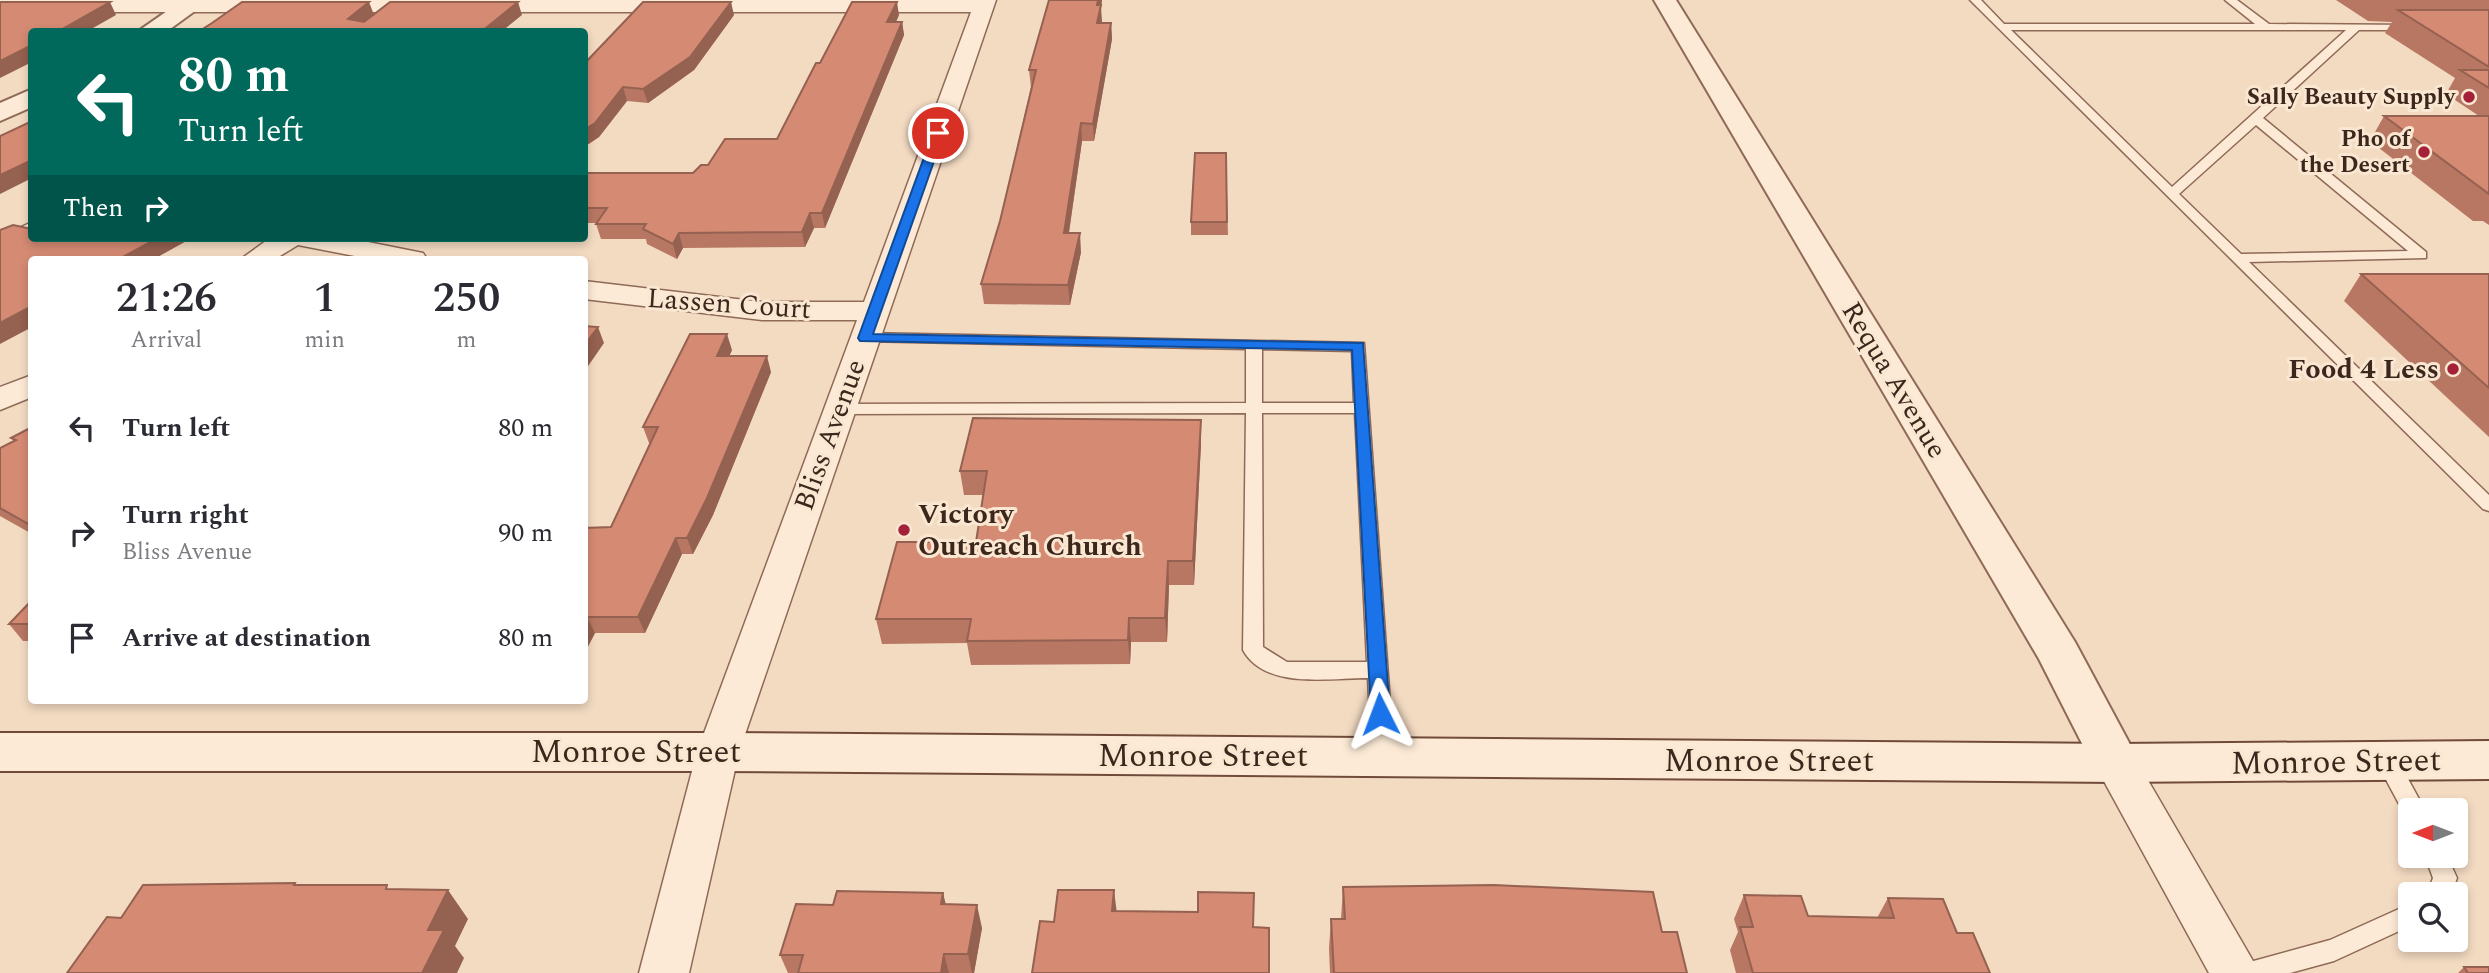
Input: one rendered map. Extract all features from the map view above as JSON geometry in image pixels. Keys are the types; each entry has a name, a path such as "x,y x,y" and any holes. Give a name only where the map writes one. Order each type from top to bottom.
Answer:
{"main road":[{"name":"Requa Avenue","path":"1665,0 2059,654 2116,763"},
{"path":"155,28 195,3"},
{"path":"0,113 28,99"},
{"name":"Monroe Street","path":"0,752 718,752 2116,763 2489,760"}],"street":[{"path":"7,6 195,3 985,3"},
{"name":"Bliss Avenue","path":"664,973 718,752 985,3"},
{"path":"575,24 594,4"},
{"path":"260,256 283,242"},
{"path":"326,242 398,256"},
{"name":"Lassen Court","path":"588,290 870,325"},
{"path":"0,400 28,386"},
{"path":"2116,763 2235,973"}],"lane":[{"path":"1975,0 2489,505"},
{"path":"2230,0 2266,27"},
{"path":"379,19 400,3"},
{"path":"2001,27 2422,27"},
{"path":"2172,194 2356,27"},
{"path":"2238,258 2421,255 2255,118"},
{"path":"0,242 28,228"},
{"path":"870,325 1254,344 1359,346 1383,758"},
{"path":"1254,344 1253,650 1284,670 1378,670"},
{"path":"839,409 1362,408"},
{"path":"2387,761 2407,798"},
{"path":"2248,973 2334,950 2398,920"}],"building":[{"path":"1049,0 1098,0 1097,5 1101,5 1097,23 1111,23 1093,124 1081,123 1064,233 1080,233 1068,285 981,284 1000,221 1036,70 1029,70"},
{"path":"0,2 110,2 64,28 28,28 28,47 0,61"},
{"path":"242,2 369,2 348,19 364,22 390,2 518,2 486,28 204,28"},
{"path":"643,2 731,2 690,57 643,89 623,87 595,123 588,127 588,60"},
{"path":"852,2 897,2 887,22 902,22 822,213 810,213 802,232 679,233 673,244 643,229 646,224 596,224 607,208 588,208 588,173 693,173 701,165 708,165 725,139 777,139 816,63 820,63"},
{"path":"2398,10 2489,10 2489,67"},
{"path":"2460,70 2489,70 2489,88"},
{"path":"2384,116 2489,116 2489,194"},
{"path":"28,123 28,162 0,175 0,136"},
{"path":"1195,153 1226,153 1227,222 1191,222"},
{"path":"13,225 28,228 28,242 151,242 125,256 28,256 28,308 0,323 0,230"},
{"path":"2361,274 2489,274 2489,388"},
{"path":"588,326 598,327 588,341"},
{"path":"690,334 727,334 717,356 767,356 707,498 687,538 676,538 638,617 588,617 588,528 611,527 658,427 643,427"},
{"path":"973,418 1201,420 1193,561 1168,561 1165,618 1129,618 1128,640 967,641 971,619 876,619 897,542 976,542 987,471 960,471"},
{"path":"28,429 28,524 0,508 0,448 16,440 11,438"},
{"path":"28,604 28,624 9,624"},
{"path":"295,883 294,885 387,885 386,889 448,890 428,930 444,930 422,973 67,973 107,917 121,918 143,885"},
{"path":"1494,885 1653,892 1662,932 1677,932 1687,973 1334,973 1331,919 1345,919 1343,887"},
{"path":"1058,890 1114,890 1112,911 1198,912 1198,892 1254,893 1253,927 1269,928 1269,973 1032,973 1040,921 1054,922"},
{"path":"837,891 943,893 941,904 977,905 968,954 944,954 941,973 798,973 803,955 780,955 796,904 833,905"},
{"path":"1744,895 1801,896 1808,916 1894,918 1888,898 1943,899 1957,933 1973,933 1990,973 1753,973 1740,927 1753,927"},
{"path":"2464,967 2489,967 2489,973 2468,973"}],"place":[{"name":"Sally Beauty Supply","path":"2469,97"},
{"name":"Pho of the Desert","path":"2424,152"},
{"name":"Food 4 Less","path":"2453,369"},
{"name":"Victory Outreach Church","path":"904,530"}],"route":[{"path":"938,133 865,338 1359,346 1380,714"}]}
